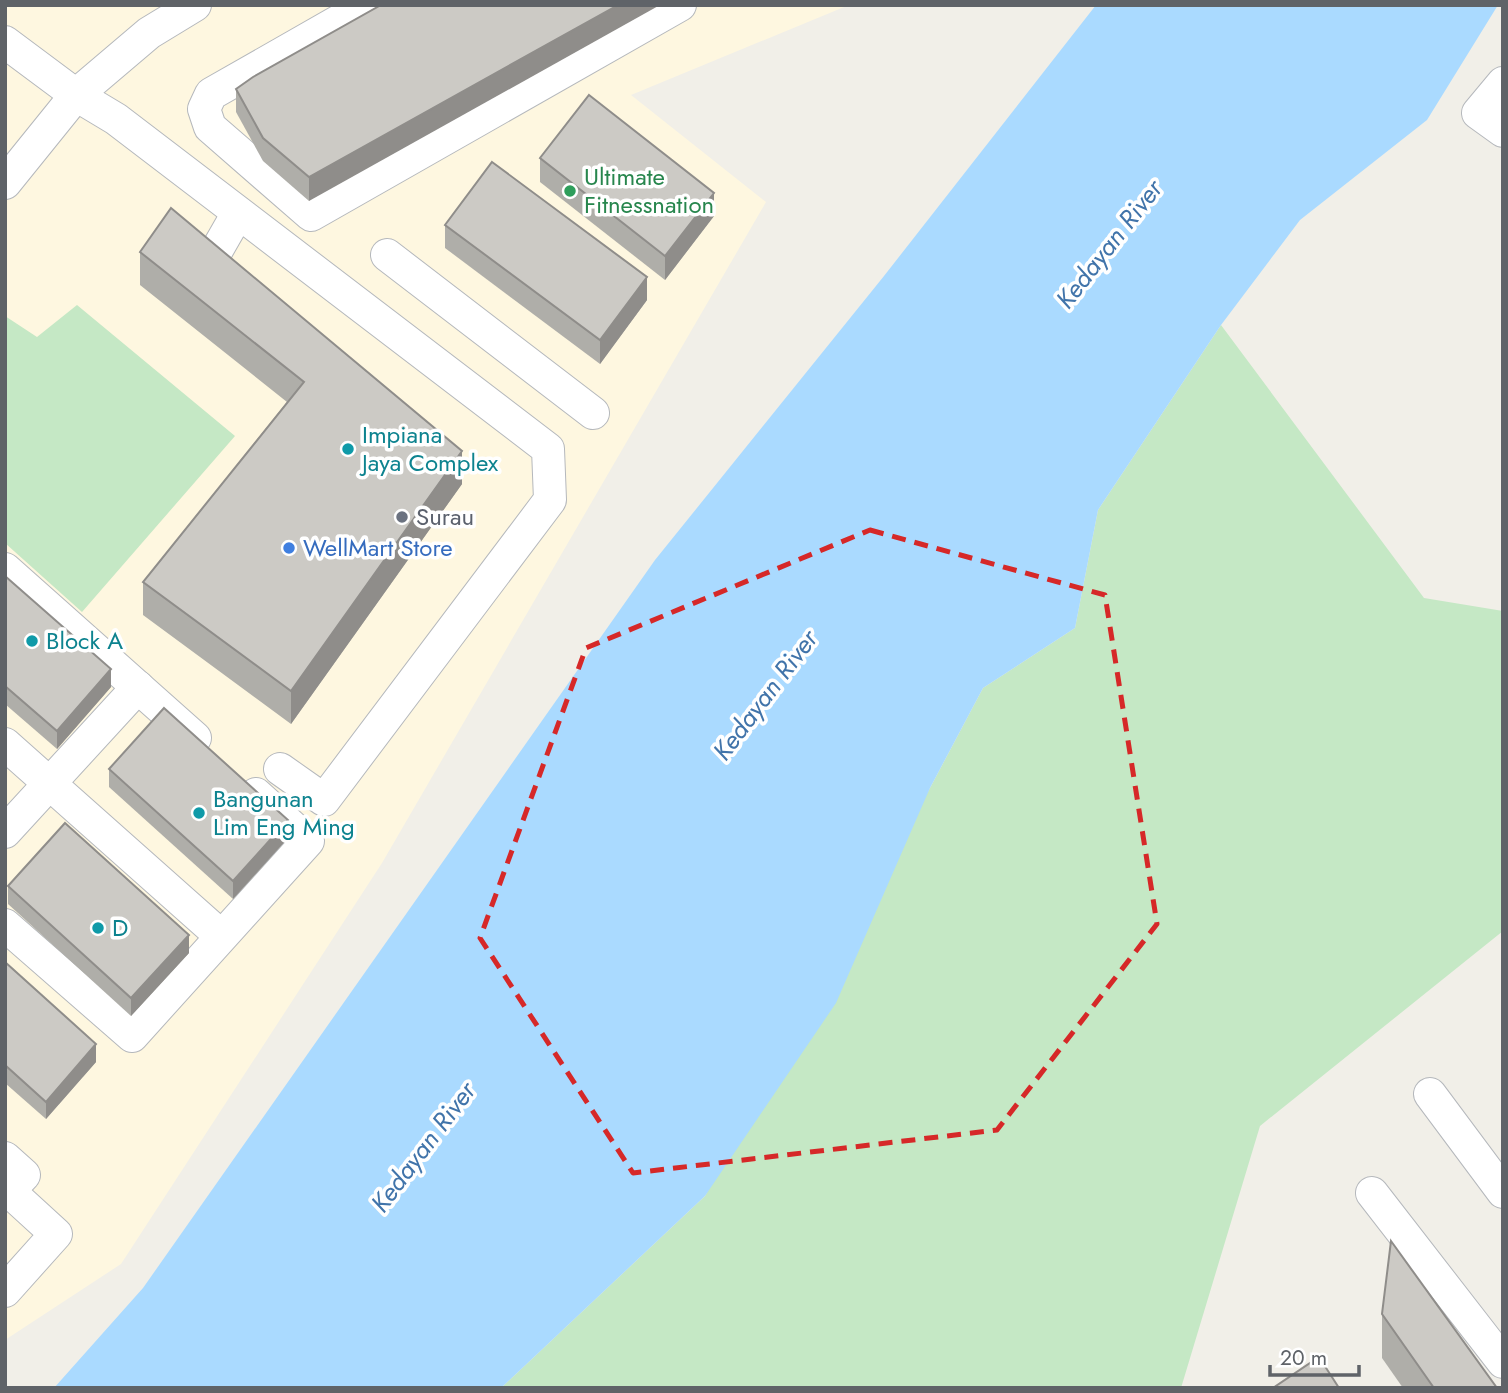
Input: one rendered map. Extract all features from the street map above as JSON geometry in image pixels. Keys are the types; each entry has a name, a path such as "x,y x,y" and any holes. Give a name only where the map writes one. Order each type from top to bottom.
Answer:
{"street":[{"path":"310,215 210,127 204,108 211,94 367,5"},
{"path":"282,245 310,215 680,5"},
{"path":"10,166 76,95 149,33 184,8"},
{"path":"5,42 76,95 116,119 548,449 550,500 324,800 280,769"},
{"path":"1490,122 1503,83"},
{"path":"214,255 238,213"},
{"path":"387,255 593,413"},
{"path":"5,569 308,841 132,1036 5,925"},
{"path":"5,832 138,687"},
{"path":"5,744 221,936"},
{"path":"1430,1094 1503,1192"},
{"path":"5,1157 24,1175 7,1193 56,1234 5,1291"},
{"path":"1372,1193 1503,1362"}],"highlighted area":[{"path":"870,530 1105,595 1157,924 997,1130 633,1173 480,938 586,648"}],"shaded area":[{"path":"5,5 849,5 631,95 766,202 382,863 121,1264 5,1340"}],"green space":[{"path":"77,305 235,436 82,612 5,543 5,316 37,337"},
{"path":"1221,325 1424,598 1503,611 1503,931 1260,1126 1181,1388 501,1388 705,1196 983,688 1075,628 1098,510"}],"water":[{"name":"Kedayan River","path":"1096,5 1498,5 1427,120 1300,220 1221,325 1098,510 1075,628 983,688 930,788 836,1003 705,1196 501,1388 54,1388 143,1288 655,560 884,276"}],"building":[{"path":"381,5 618,5 309,177 263,138 236,89"},
{"path":"589,95 714,193 665,256 540,158"},
{"path":"492,162 647,277 600,340 445,225"},
{"name":"Impiana Jaya Complex","path":"171,208 462,451 291,691 143,582 304,382 140,252"},
{"name":"Block A","path":"5,576 111,669 57,731 5,686"},
{"name":"Bangunan Lim Eng Ming","path":"164,708 288,820 233,881 109,769"},
{"name":"D","path":"65,823 189,935 131,998 8,886"},
{"path":"5,962 96,1044 46,1102 5,1065"},
{"path":"1391,1241 1497,1388 1434,1388 1382,1314"},
{"path":"1319,1357 1339,1388 1273,1388"}],"place":[{"name":"Ultimate Fitnessnation","path":"570,191"},
{"name":"Impiana Jaya Complex","path":"348,449"},
{"name":"Surau","path":"402,517"},
{"name":"WellMart Store","path":"289,548"},
{"name":"Block A","path":"32,641"},
{"name":"Bangunan Lim Eng Ming","path":"199,813"},
{"name":"D","path":"98,928"}]}
